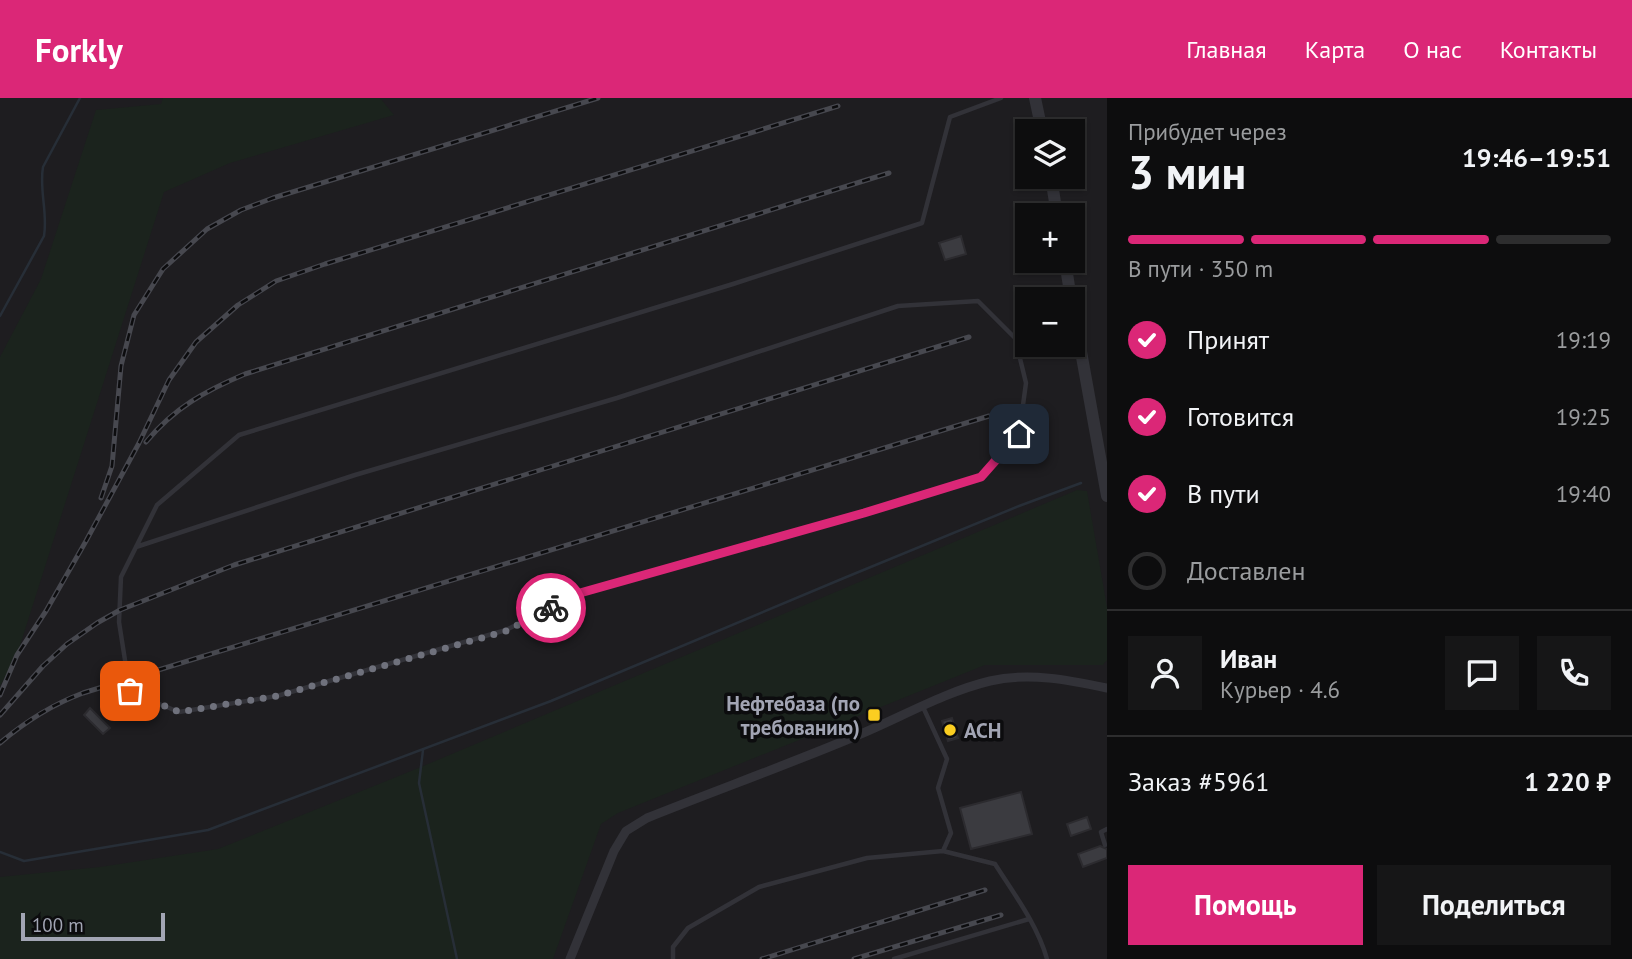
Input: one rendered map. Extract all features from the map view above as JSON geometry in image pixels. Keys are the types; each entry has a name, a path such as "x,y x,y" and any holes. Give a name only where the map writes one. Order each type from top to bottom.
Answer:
{"street":[{"path":"1035,98 1039,119"},
{"path":"1082,357 1107,496"},
{"path":"570,959 614,851 626,831 647,818 992,681 1028,677 1064,679 1107,688"}],"lane":[{"path":"136,547 355,475 629,394 898,306 978,301 1015,338 1026,383 1019,434 981,477 580,593 506,631 277,696 179,712 130,691 119,622 121,577 136,547 157,505 239,435 733,284 922,223 950,117 1001,98"},
{"path":"923,707 947,759 938,788 951,833 943,851"},
{"path":"1105,845 1101,832 1107,829"},
{"path":"673,959 673,947 688,928 759,887 867,858 943,851 995,864 1029,919 1047,959"},
{"path":"894,959 1029,919"}],"shaded area":[{"path":"0,98 1107,98 1107,959 0,959"},
{"path":"163,98 380,98 394,115 230,163 164,192 17,655 0,686 0,357 41,279 96,110 161,104"},
{"path":"1077,490 1087,491 1107,607 1107,660 1103,665 985,665 618,813 601,824 553,959 0,959 0,877 100,867 218,849 421,767"}],"building":[{"path":"961,236 966,254 945,260 939,243"},
{"path":"90,708 110,728 103,734 84,715"},
{"name":"АСН","path":"952,718 958,738 948,741 942,721"},
{"path":"1021,792 1032,834 971,849 960,808"},
{"path":"1087,817 1091,829 1071,836 1067,824"},
{"path":"1100,846 1107,849 1107,858 1083,867 1078,854"}],"waterway":[{"path":"0,316 44,236 43,167 80,98"},
{"path":"0,852 24,861 208,830 551,701 1019,506 1081,483"},
{"path":"423,750 419,783 457,959"}],"railway":[{"path":"101,498 112,466 121,366 134,315 163,269 207,229 241,210 273,198 598,98"},
{"path":"0,695 17,655 86,541 139,443 169,380 196,342 238,305 276,281 325,264 838,106"},
{"path":"146,442 179,410 245,374 889,173"},
{"path":"0,715 43,666 67,644 97,623 120,610 234,565 969,337"},
{"path":"0,743 39,714 83,693 989,416"},
{"path":"762,959 985,890"},
{"path":"854,959 1001,915"}],"way so far":[{"path":"130,691 179,712 277,696 506,631 551,608"}],"place":[{"name":"Нефтебаза (по требованию)","path":"874,715"},
{"name":"АСН","path":"950,730"}],"route":[{"path":"551,608 580,593 981,477 1019,434"}]}
